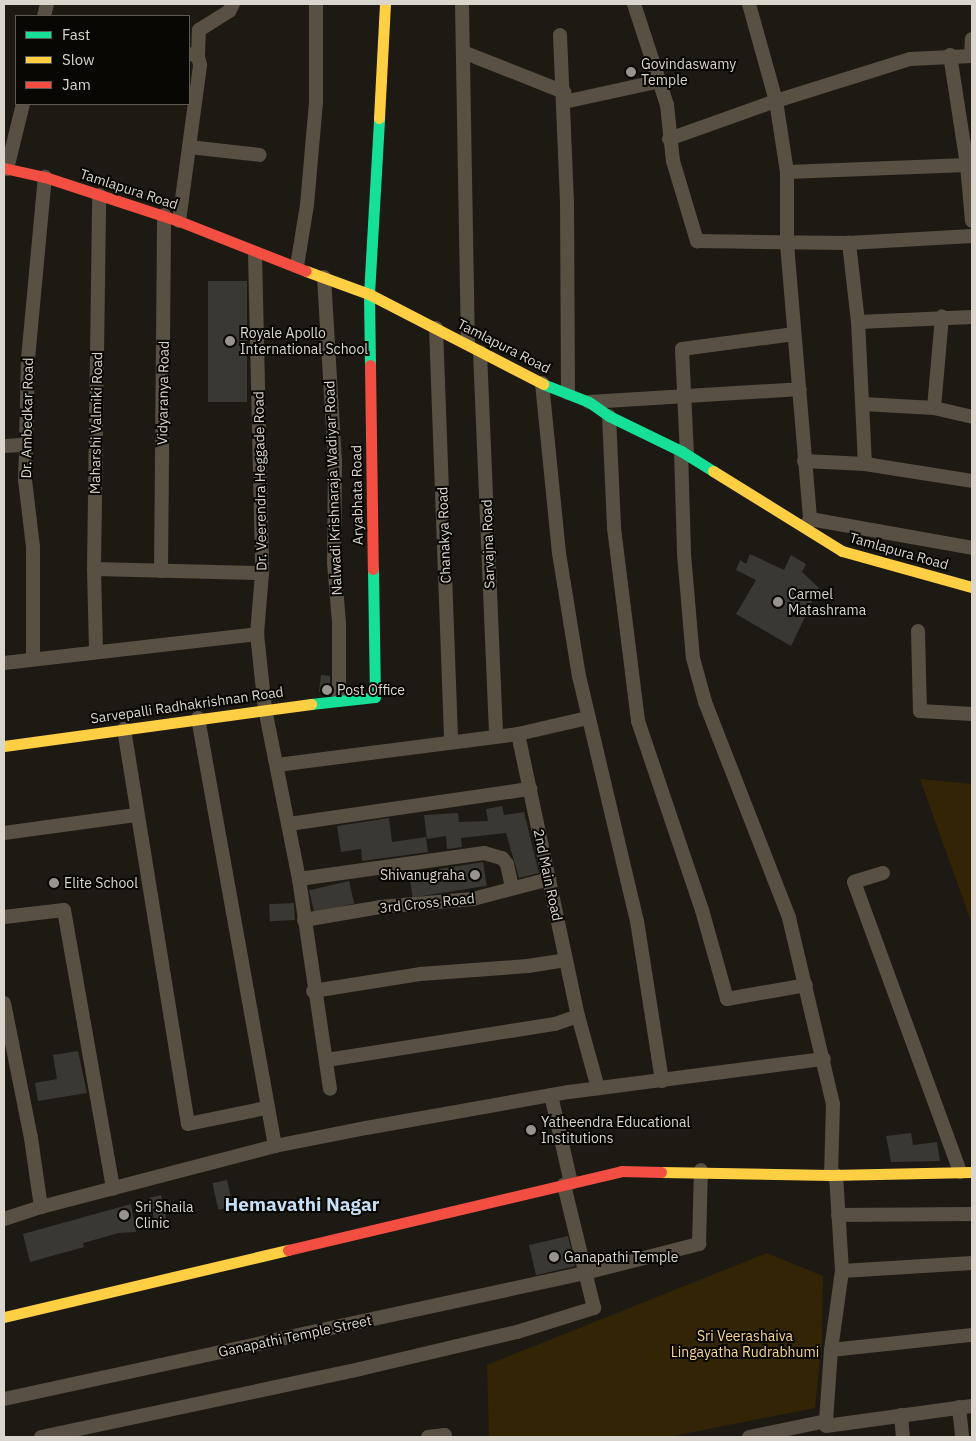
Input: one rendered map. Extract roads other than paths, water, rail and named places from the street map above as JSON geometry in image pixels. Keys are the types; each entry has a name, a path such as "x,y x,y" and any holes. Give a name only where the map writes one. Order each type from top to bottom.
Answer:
{"street":[{"path":"179,220 200,65 193,55 198,30 229,11 233,4"},
{"path":"296,266 307,205 316,102 316,4"},
{"name":"Aryabhata Road","path":"375,697 369,294 385,4"},
{"path":"462,4 468,344"},
{"path":"634,4 667,105 669,139 697,242 849,243 972,236"},
{"path":"749,4 776,101 787,172 787,244 800,389 808,522 972,548"},
{"path":"560,35 564,97 568,393"},
{"path":"669,139 776,101 910,59 950,55 972,56 972,38"},
{"path":"463,52 564,97 660,81"},
{"path":"950,55 967,165 972,221"},
{"path":"5,168 22,105"},
{"path":"190,147 260,155"},
{"path":"787,172 967,165"},
{"name":"Tamlapura Road","path":"5,168 45,177 179,220 255,253 296,266 369,294 542,383 589,402 609,416 684,453 778,514 808,522 842,551 972,587"},
{"name":"Dr. Ambedkar Road","path":"33,659 33,547 25,480 28,359 45,177"},
{"name":"Maharshi Valmiki Road","path":"96,652 94,569 99,195"},
{"name":"Vidyaranya Road","path":"161,571 164,216"},
{"path":"849,243 858,322 865,464"},
{"name":"Dr. Veerendra Heggade Road","path":"255,253 262,573 257,634 265,708 278,765 299,879 313,991 330,1089"},
{"name":"Nalwadi Krishnaraja Wadiyar Road","path":"324,277 335,464 334,563 339,622 339,700"},
{"path":"858,322 942,316 972,317"},
{"path":"934,408 942,316"},
{"name":"Chanakya Road","path":"436,328 451,741"},
{"path":"794,334 682,349 684,554 693,658 705,702 789,918 824,1059 833,1104 833,1175 842,1271 831,1350 826,1428"},
{"name":"Sarvajna Road","path":"480,352 496,736"},
{"path":"542,383 559,553 588,718 637,921 662,1081"},
{"path":"589,402 800,389"},
{"path":"863,404 934,408 972,417"},
{"path":"609,416 614,528 638,721 702,910 727,999 806,985"},
{"path":"4,446 26,445"},
{"path":"804,461 865,464 972,481"},
{"path":"94,569 262,573"},
{"path":"918,631 920,711 972,714"},
{"path":"4,663 257,634"},
{"name":"Sarvepalli Radhakrishnan Road","path":"4,746 265,708 375,697"},
{"path":"198,718 266,1108 275,1146"},
{"path":"278,765 451,741 518,734 588,718"},
{"path":"124,729 136,814 188,1124 266,1108"},
{"name":"2nd Main Road","path":"518,734 578,1016 598,1088"},
{"path":"289,824 530,789"},
{"path":"4,834 136,814"},
{"path":"299,879 484,853 502,858 512,887"},
{"path":"4,1317 621,1171 701,1170 833,1175 966,1172 854,882 883,874"},
{"name":"3rd Cross Road","path":"304,920 380,907 473,899 512,887 549,879"},
{"path":"4,917 64,910 113,1189"},
{"path":"313,991 420,974 528,966 566,960"},
{"path":"4,1003 31,1138 41,1207"},
{"path":"326,1060 555,1024 578,1016"},
{"path":"4,1219 41,1207 275,1146 551,1095 824,1059"},
{"path":"41,1437 360,1370 517,1332 594,1308 567,1184 551,1095"},
{"name":"Ganapathi Temple Street","path":"4,1399 585,1272 698,1244 701,1170"},
{"path":"838,1215 972,1214"},
{"path":"842,1271 972,1263"},
{"path":"831,1350 972,1335"},
{"path":"749,1437 826,1428 901,1415 966,1407 962,1437"},
{"path":"901,1415 903,1437"},
{"path":"428,1437 446,1435"}],"place":[{"name":"Govindaswamy Temple","path":"631,72"},
{"name":"Royale Apollo International School","path":"230,341"},
{"name":"Carmel Matashrama","path":"778,602"},
{"name":"Post Office","path":"327,690"},
{"name":"Shivanugraha","path":"475,875"},
{"name":"Elite School","path":"54,883"},
{"name":"Yatheendra Educational Institutions","path":"531,1130"},
{"name":"Sri Shaila Clinic","path":"124,1215"},
{"name":"Ganapathi Temple","path":"554,1257"}],"district":[{"name":"Hemavathi Nagar","path":"302,1205"}],"park label":[{"name":"Sri Veerashaiva Lingayatha Rudrabhumi","path":"745,1344"}]}
